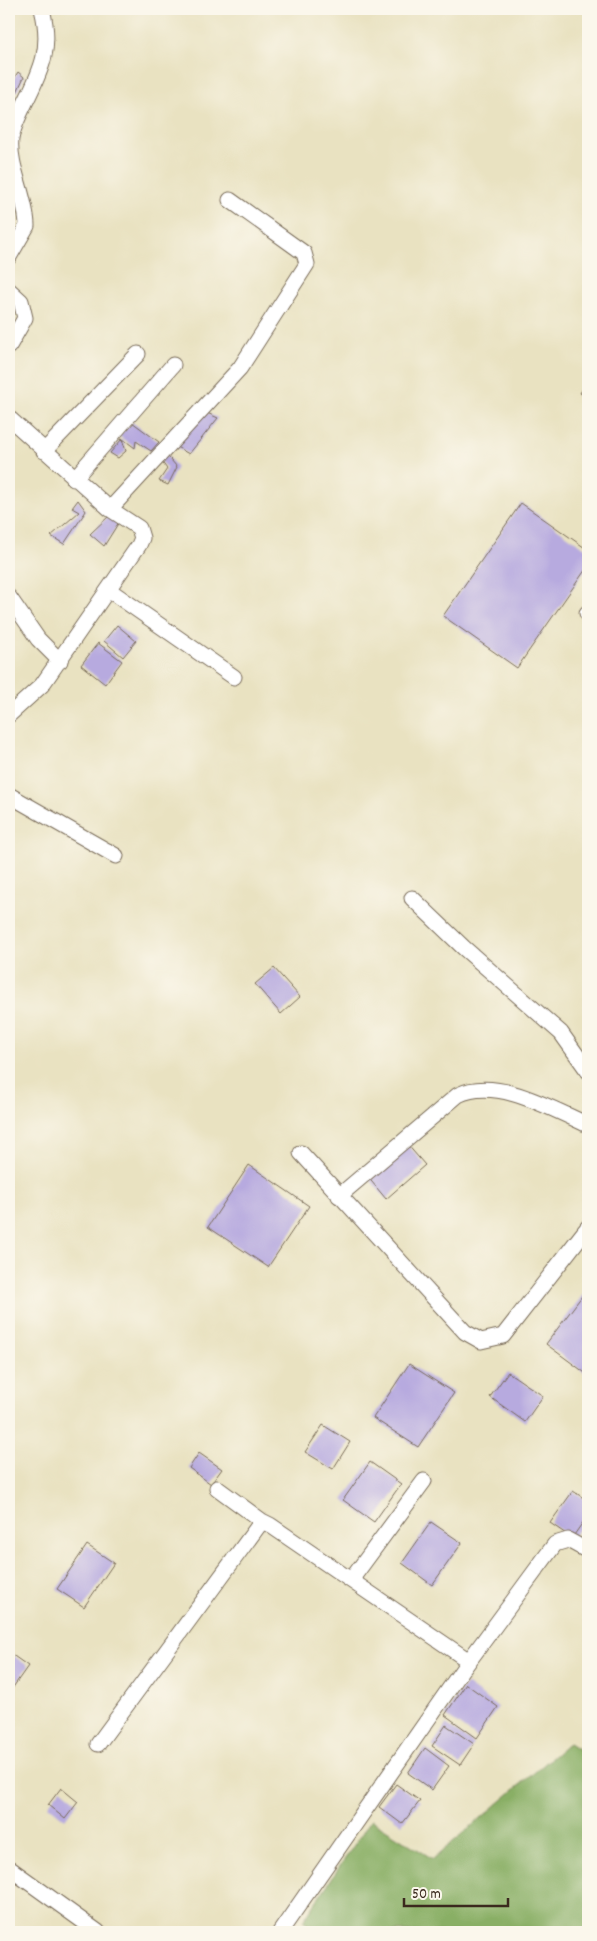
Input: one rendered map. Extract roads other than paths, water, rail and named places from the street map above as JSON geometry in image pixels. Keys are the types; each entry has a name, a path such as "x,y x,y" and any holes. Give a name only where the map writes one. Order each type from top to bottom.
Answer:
{"street":[{"path":"9,257 27,223 11,148 14,108 47,50 47,33 42,9"},
{"path":"110,509 240,368 307,264 304,254 230,200"},
{"path":"9,290 23,306 25,318 9,346"},
{"path":"44,451 138,354"},
{"path":"74,479 173,365"},
{"path":"9,418 74,479 110,509 139,528 142,538 109,590 42,686 9,715"},
{"path":"109,590 234,676"},
{"path":"9,597 38,639 60,661"},
{"path":"9,795 116,856"},
{"path":"412,898 464,948 561,1033 588,1071"},
{"path":"339,1196 458,1096 468,1090 488,1088 509,1093 537,1102 588,1125"},
{"path":"301,1153 465,1332 481,1341 503,1336 588,1227"},
{"path":"351,1580 424,1481"},
{"path":"217,1488 262,1521 270,1524 469,1661"},
{"path":"98,1744 262,1521"},
{"path":"280,1932 469,1661 555,1544 568,1540 588,1551"},
{"path":"9,1868 98,1932"}]}
